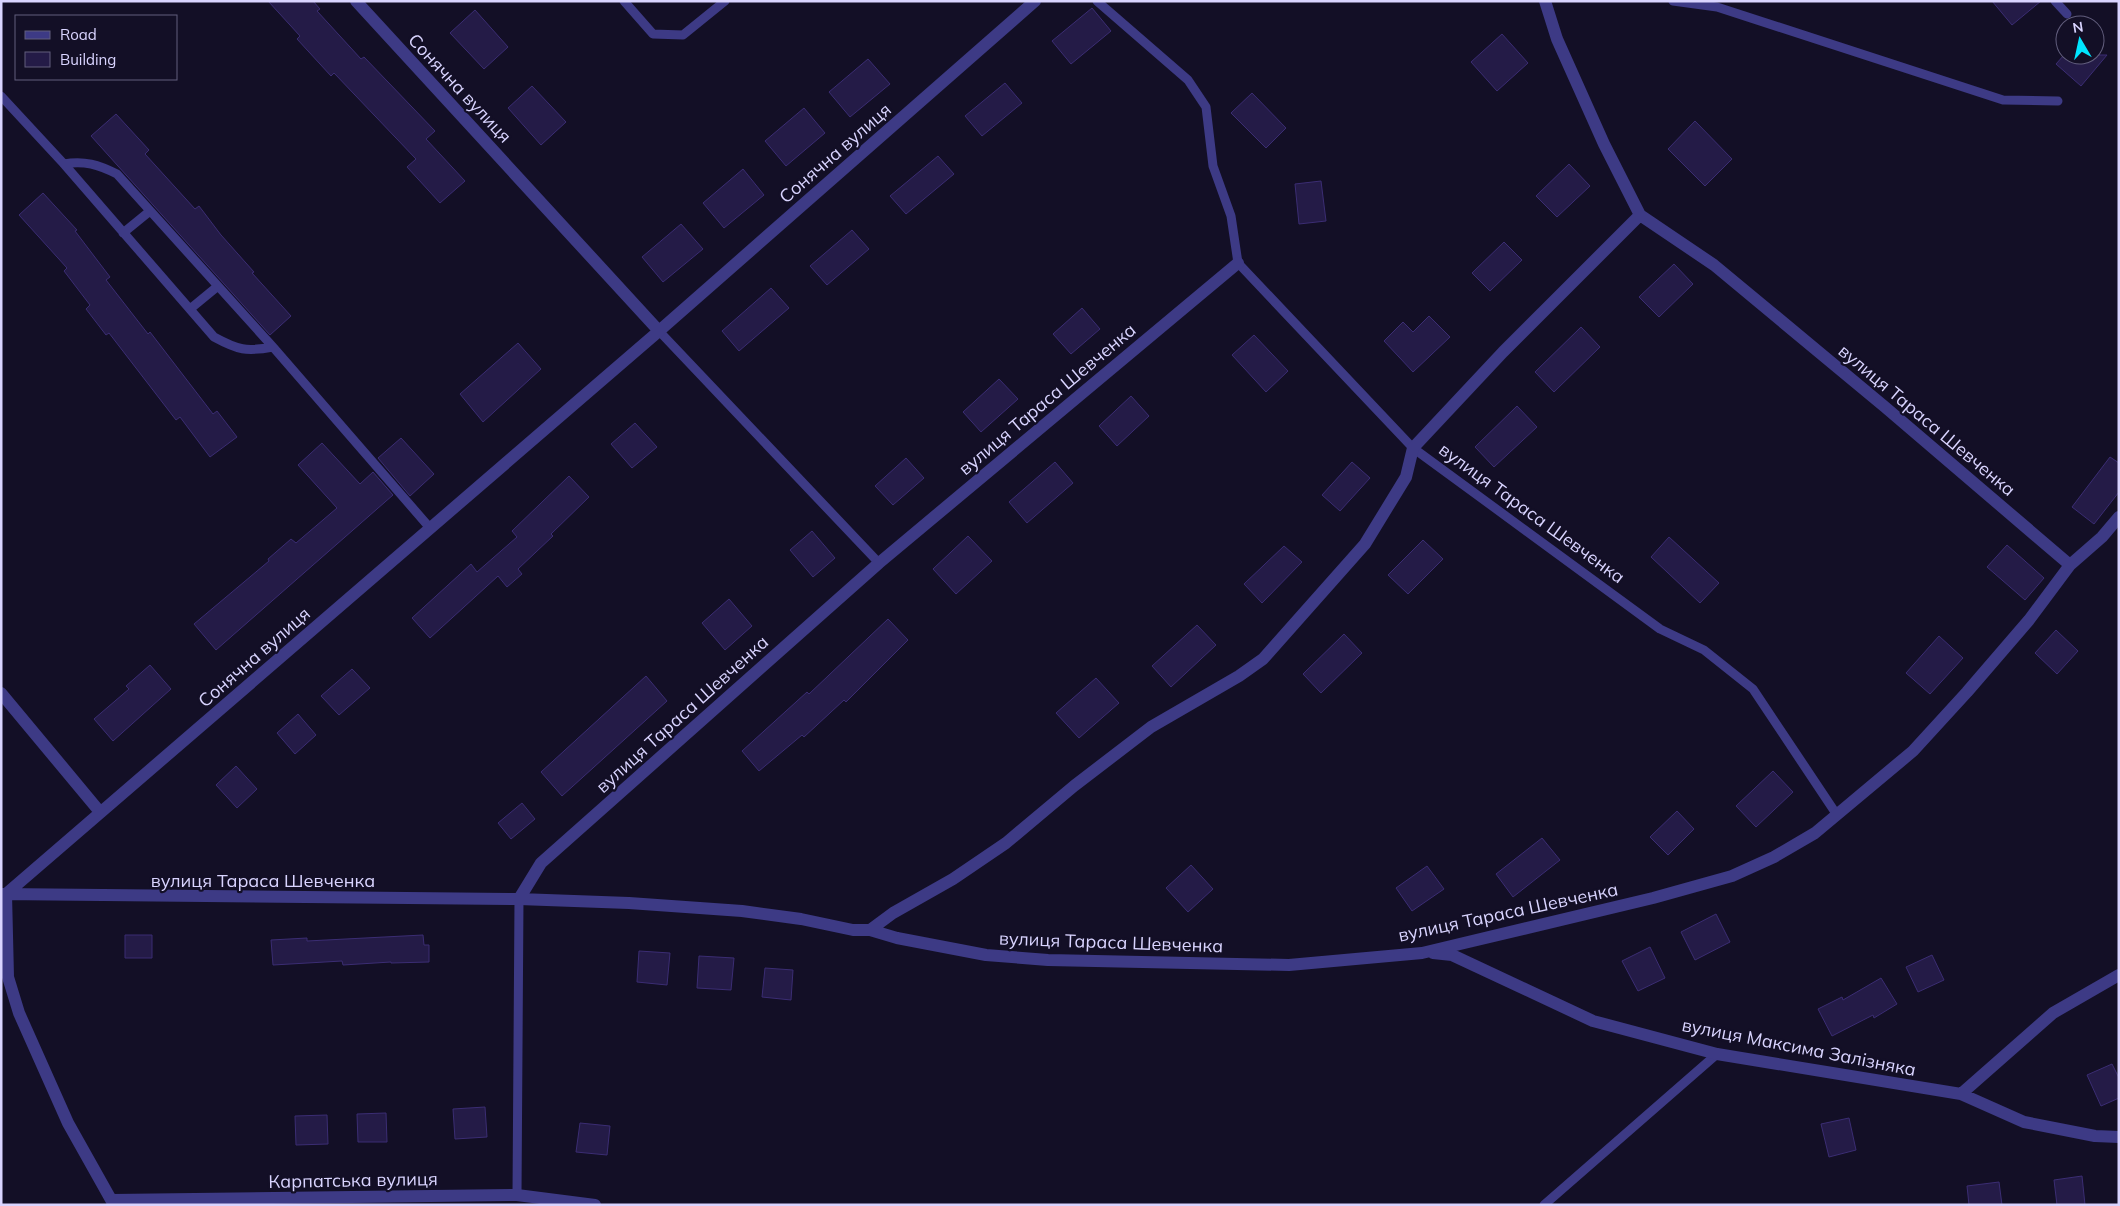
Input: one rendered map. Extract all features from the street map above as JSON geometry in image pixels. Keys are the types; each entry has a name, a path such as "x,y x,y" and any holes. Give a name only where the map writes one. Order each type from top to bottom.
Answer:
{"street":[{"name":"Сонячна вулиця","path":"356,1 659,331"},
{"name":"Сонячна вулиця","path":"4,894 659,331 1035,1"},
{"path":"1545,1 1557,39 1596,126 1640,216"},
{"name":"вулиця Тараса Шевченка","path":"870,930 893,913 953,879 1006,843 1074,786 1151,727 1239,676 1263,659 1365,544 1406,477 1413,448 1503,352 1640,216 1714,264 2070,565"},
{"name":"вулиця Тараса Шевченка","path":"519,899 541,863 879,563 1238,263"},
{"name":"вулиця Тараса Шевченка","path":"4,894 240,898 519,899 742,911 801,919 853,930 870,930 897,938 986,955 1048,960 1289,965 1422,952 1653,898 1732,876 1774,857 1816,833 1912,751 1967,692 2029,620 2070,565 2102,537 2119,517"},
{"path":"1,693 100,812"},
{"name":"Карпатська вулиця","path":"4,894 8,977 19,1013 68,1123 113,1203 517,1195 594,1205"},
{"name":"вулиця Максима Залізняка","path":"1422,952 1452,955 1593,1021 1716,1054 1961,1094 2024,1122 2095,1136 2119,1137"},
{"path":"1961,1094 2053,1013 2119,975"}],"lane":[{"path":"624,1 653,34 684,34 725,1"},
{"path":"1097,1 1188,80 1206,107 1213,166 1231,216 1238,263"},
{"path":"1673,1 1717,7 2003,100 2058,100"},
{"path":"2055,1 2067,14"},
{"path":"1,96 64,164 214,337 232,347 252,351 273,347"},
{"path":"64,164 78,161 101,166 117,174 273,347 430,528"},
{"path":"123,232 150,211"},
{"name":"вулиця Тараса Шевченка","path":"1238,263 1413,448 1660,629 1704,650 1753,689 1837,814"},
{"path":"190,310 218,286"},
{"path":"659,331 879,563"},
{"path":"517,1195 519,899"},
{"path":"1544,1205 1716,1054"}],"building":[{"path":"268,1 313,1 320,9 317,11 361,59 364,57 435,131 426,139 465,181 440,203 407,167 416,159 334,73 331,76 297,39 300,36"},
{"path":"1992,1 2041,1 2012,25"},
{"path":"1092,8 1111,31 1071,64 1052,41"},
{"path":"475,10 508,47 484,69 450,33"},
{"path":"1502,34 1528,63 1497,91 1471,62"},
{"path":"868,59 890,84 850,117 829,92"},
{"path":"2057,65 2099,65 2081,86"},
{"path":"1005,83 1022,103 982,136 965,116"},
{"path":"532,86 566,122 541,145 508,108"},
{"path":"1252,93 1286,128 1266,148 1231,113"},
{"path":"804,108 825,133 786,166 765,141"},
{"path":"116,114 149,150 145,154 195,209 199,206 221,235 254,272 252,273 291,316 270,335 91,136"},
{"path":"1695,121 1732,159 1705,186 1668,149"},
{"path":"938,156 954,174 906,214 890,196"},
{"path":"1569,164 1590,186 1557,217 1536,196"},
{"path":"743,169 764,195 724,228 703,203"},
{"path":"1321,181 1326,221 1299,224 1295,184"},
{"path":"43,193 77,230 75,231 110,277 106,280 148,334 150,332 213,414 217,411 237,437 210,457 180,417 176,420 109,333 106,335 86,309 90,305 64,271 67,268 19,215"},
{"path":"681,224 703,249 663,282 642,257"},
{"path":"852,230 869,249 827,285 810,266"},
{"path":"1504,242 1522,260 1490,291 1472,273"},
{"path":"1674,264 1693,284 1659,317 1639,297"},
{"path":"771,288 789,308 739,351 722,331"},
{"path":"1082,308 1100,329 1071,354 1053,334"},
{"path":"1429,316 1450,337 1413,372 1384,341 1403,322 1413,332"},
{"path":"1581,327 1600,347 1554,392 1535,372"},
{"path":"1254,335 1288,371 1266,392 1232,355"},
{"path":"518,343 541,369 483,422 460,394"},
{"path":"999,379 1018,399 981,432 963,412"},
{"path":"1131,396 1149,416 1117,446 1099,426"},
{"path":"1517,406 1537,427 1494,467 1475,447"},
{"path":"635,423 657,447 632,468 611,444"},
{"path":"401,438 434,474 410,496 378,458"},
{"path":"322,443 360,484 373,472 393,495 216,650 194,624 269,561 268,559 291,539 296,543 337,508 298,465"},
{"path":"2110,457 2119,463 2119,492 2094,524 2072,507"},
{"path":"906,458 924,478 893,505 875,486"},
{"path":"1055,462 1073,483 1027,523 1009,502"},
{"path":"1352,462 1370,478 1340,511 1322,495"},
{"path":"569,476 589,497 551,534 553,536 518,569 522,574 507,587 498,576 430,638 412,618 471,564 477,572 517,537 512,531"},
{"path":"812,531 835,558 813,577 790,550"},
{"path":"968,536 992,561 956,594 933,569"},
{"path":"1669,537 1719,583 1700,603 1651,557"},
{"path":"1423,540 1443,559 1408,594 1388,575"},
{"path":"2007,545 2044,578 2025,600 1987,567"},
{"path":"1284,546 1302,562 1262,603 1244,584"},
{"path":"729,599 752,626 725,650 702,623"},
{"path":"888,619 908,640 846,702 844,700 804,737 802,735 759,771 742,751 807,692 809,694"},
{"path":"1197,625 1216,645 1171,687 1152,666"},
{"path":"2056,630 2078,651 2057,674 2035,653"},
{"path":"1344,634 1362,653 1321,693 1303,674"},
{"path":"1939,636 1963,658 1930,694 1906,673"},
{"path":"150,665 171,689 113,741 94,719 129,689 126,686"},
{"path":"352,669 370,688 339,715 321,696"},
{"path":"646,676 667,701 562,796 541,772"},
{"path":"1096,678 1119,703 1079,738 1056,713"},
{"path":"298,714 316,735 295,754 277,733"},
{"path":"236,766 257,789 237,808 216,785"},
{"path":"1773,771 1793,792 1756,827 1736,806"},
{"path":"522,803 535,819 511,839 498,823"},
{"path":"1677,811 1694,829 1668,855 1650,837"},
{"path":"1542,838 1560,860 1513,897 1496,874"},
{"path":"1191,865 1213,889 1188,912 1166,888"},
{"path":"1427,866 1444,889 1412,911 1396,888"},
{"path":"1716,914 1730,942 1695,960 1681,932"},
{"path":"125,935 152,935 152,958 125,958"},
{"path":"423,935 424,945 429,945 429,962 343,965 342,961 273,965 271,940 307,938 307,941"},
{"path":"1650,947 1665,978 1638,991 1622,961"},
{"path":"639,951 670,953 667,985 637,982"},
{"path":"1932,955 1944,980 1918,992 1906,967"},
{"path":"699,956 734,958 731,990 697,988"},
{"path":"765,968 793,970 791,1000 762,997"},
{"path":"1881,978 1897,1004 1874,1018 1873,1015 1832,1036 1818,1009 1842,997 1843,1000"},
{"path":"2112,1064 2119,1078 2119,1098 2101,1106 2087,1075"},
{"path":"485,1107 487,1137 455,1139 453,1109"},
{"path":"386,1113 387,1142 358,1142 357,1114"},
{"path":"327,1115 328,1144 296,1145 295,1116"},
{"path":"1849,1118 1856,1150 1829,1157 1821,1124"},
{"path":"580,1123 610,1126 607,1155 576,1152"},
{"path":"2082,1176 2085,1205 2057,1205 2054,1180"},
{"path":"1999,1182 2002,1205 1969,1205 1967,1186"}]}
